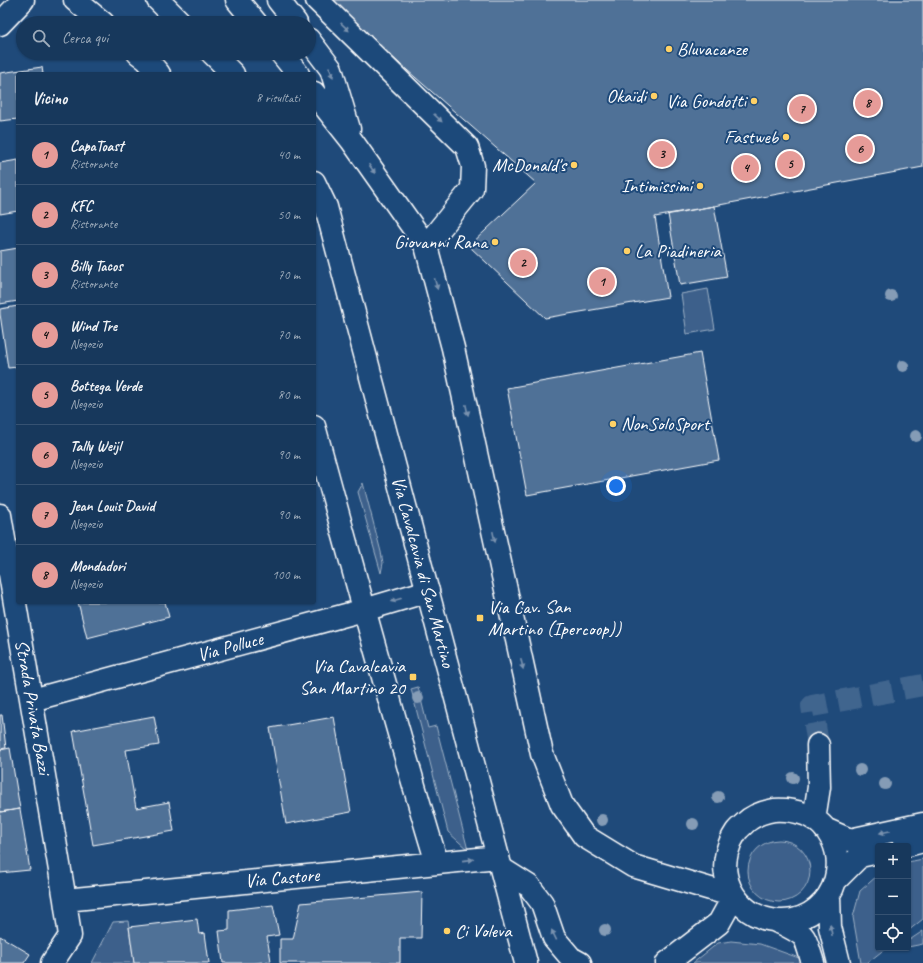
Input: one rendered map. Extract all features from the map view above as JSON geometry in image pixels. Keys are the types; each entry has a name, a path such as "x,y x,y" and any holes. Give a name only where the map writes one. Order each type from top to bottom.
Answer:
{"street":[{"path":"0,24 23,0"},
{"path":"76,0 95,16"},
{"path":"158,0 174,16"},
{"path":"237,0 250,16"},
{"path":"278,0 291,16"},
{"path":"317,0 467,147 473,166 472,189 426,246"},
{"path":"316,49 331,69 352,141"},
{"path":"147,60 157,72"},
{"path":"219,60 231,72"},
{"path":"287,60 296,72"},
{"path":"316,96 352,141 426,246 454,348 542,754 562,805 584,836 633,866 734,896"},
{"name":"Via Cavalcavia di San Martino","path":"316,186 326,207 526,963"},
{"path":"316,433 364,610 437,863"},
{"name":"Strada Privata Bazzi","path":"0,515 32,700 70,936 52,963"},
{"name":"Via Polluce","path":"32,700 364,610 428,591"},
{"path":"818,745 819,824 831,838 838,858 838,870 832,888 830,927 839,963"},
{"path":"813,963 803,936 746,909 734,896 729,886 725,864 728,847 736,832 748,820 764,812 781,809 798,812 850,840 923,824"},
{"path":"911,844 923,841"},
{"path":"719,923 793,920 807,915 819,907 832,888 860,856 875,853"},
{"name":"Via Castore","path":"65,900 437,863 500,863"},
{"path":"500,863 529,886 542,903 554,938 571,958 580,963"},
{"path":"667,963 719,923 734,896"}],"shaded area":[{"path":"708,289 715,329 687,334 681,294"},
{"path":"363,483 381,552 383,563 381,573 358,492"},
{"path":"418,687 428,728 436,726 468,850 448,832 411,689"},
{"path":"773,840 785,840 801,849 808,859 810,871 808,883 801,893 785,902 773,902 762,897 753,888 748,877 748,865 753,854 762,845"},
{"path":"923,859 923,919 911,929 911,879 911,861"},
{"path":"875,878 875,951 882,951 867,963 861,963 853,917 860,891"},
{"path":"128,921 134,963 92,963 113,922"},
{"path":"923,931 923,944 911,946 911,939"},
{"path":"731,941 760,944 799,958 803,963 693,963 718,943"}],"building":[{"path":"327,0 923,0 923,167 655,217 668,297 545,318 469,246 536,183"},
{"path":"42,67 43,72 16,72 16,119 0,121 0,73"},
{"path":"16,160 16,211 0,214 0,163"},
{"path":"714,206 727,277 680,285 668,214"},
{"path":"16,248 16,301 0,304 0,251"},
{"path":"16,306 16,367 8,368 0,309"},
{"name":"NonSoloSport","path":"700,353 719,460 527,495 507,388"},
{"path":"78,604 166,604 169,617 87,638"},
{"path":"0,715 2,715 6,748 0,749"},
{"path":"154,716 159,745 126,750 136,808 169,802 174,831 93,845 73,731"},
{"path":"334,717 351,812 286,824 270,728"},
{"path":"10,748 20,809 0,812 0,750"},
{"path":"20,809 30,870 0,873 0,812"},
{"path":"422,892 421,938 400,938 400,963 280,963 280,939 293,939 301,903"},
{"path":"273,905 279,935 267,937 271,961 254,963 223,963 219,931 229,930 229,910"},
{"path":"197,919 199,934 205,933 209,963 134,963 129,927"},
{"path":"0,936 30,954 24,963 0,963"}],"tunnel":[{"path":"818,745 812,706 923,685"}],"place":[{"name":"Bluvacanze","path":"669,49"},
{"name":"Okaïdi","path":"654,96"},
{"name":"Via Gondotti","path":"754,101"},
{"name":"Mondadori","path":"868,103"},
{"name":"Jean Louis David","path":"802,109"},
{"name":"Fastweb","path":"786,137"},
{"name":"Tally Weijl","path":"860,149"},
{"name":"Billy Tacos","path":"662,154"},
{"name":"Bottega Verde","path":"790,164"},
{"name":"McDonald's","path":"574,165"},
{"name":"Wind Tre","path":"746,168"},
{"name":"Intimissimi","path":"700,186"},
{"name":"Giovanni Rana","path":"495,242"},
{"name":"La Piadineria","path":"627,251"},
{"name":"KFC","path":"523,263"},
{"name":"CapaToast","path":"602,282"},
{"name":"NonSoloSport","path":"613,424"},
{"name":"Via Cav. San Martino (Ipercoop))","path":"480,618"},
{"name":"Via Cavalcavia San Martino 20","path":"413,677"},
{"name":"Ci Voleva","path":"447,931"}]}
